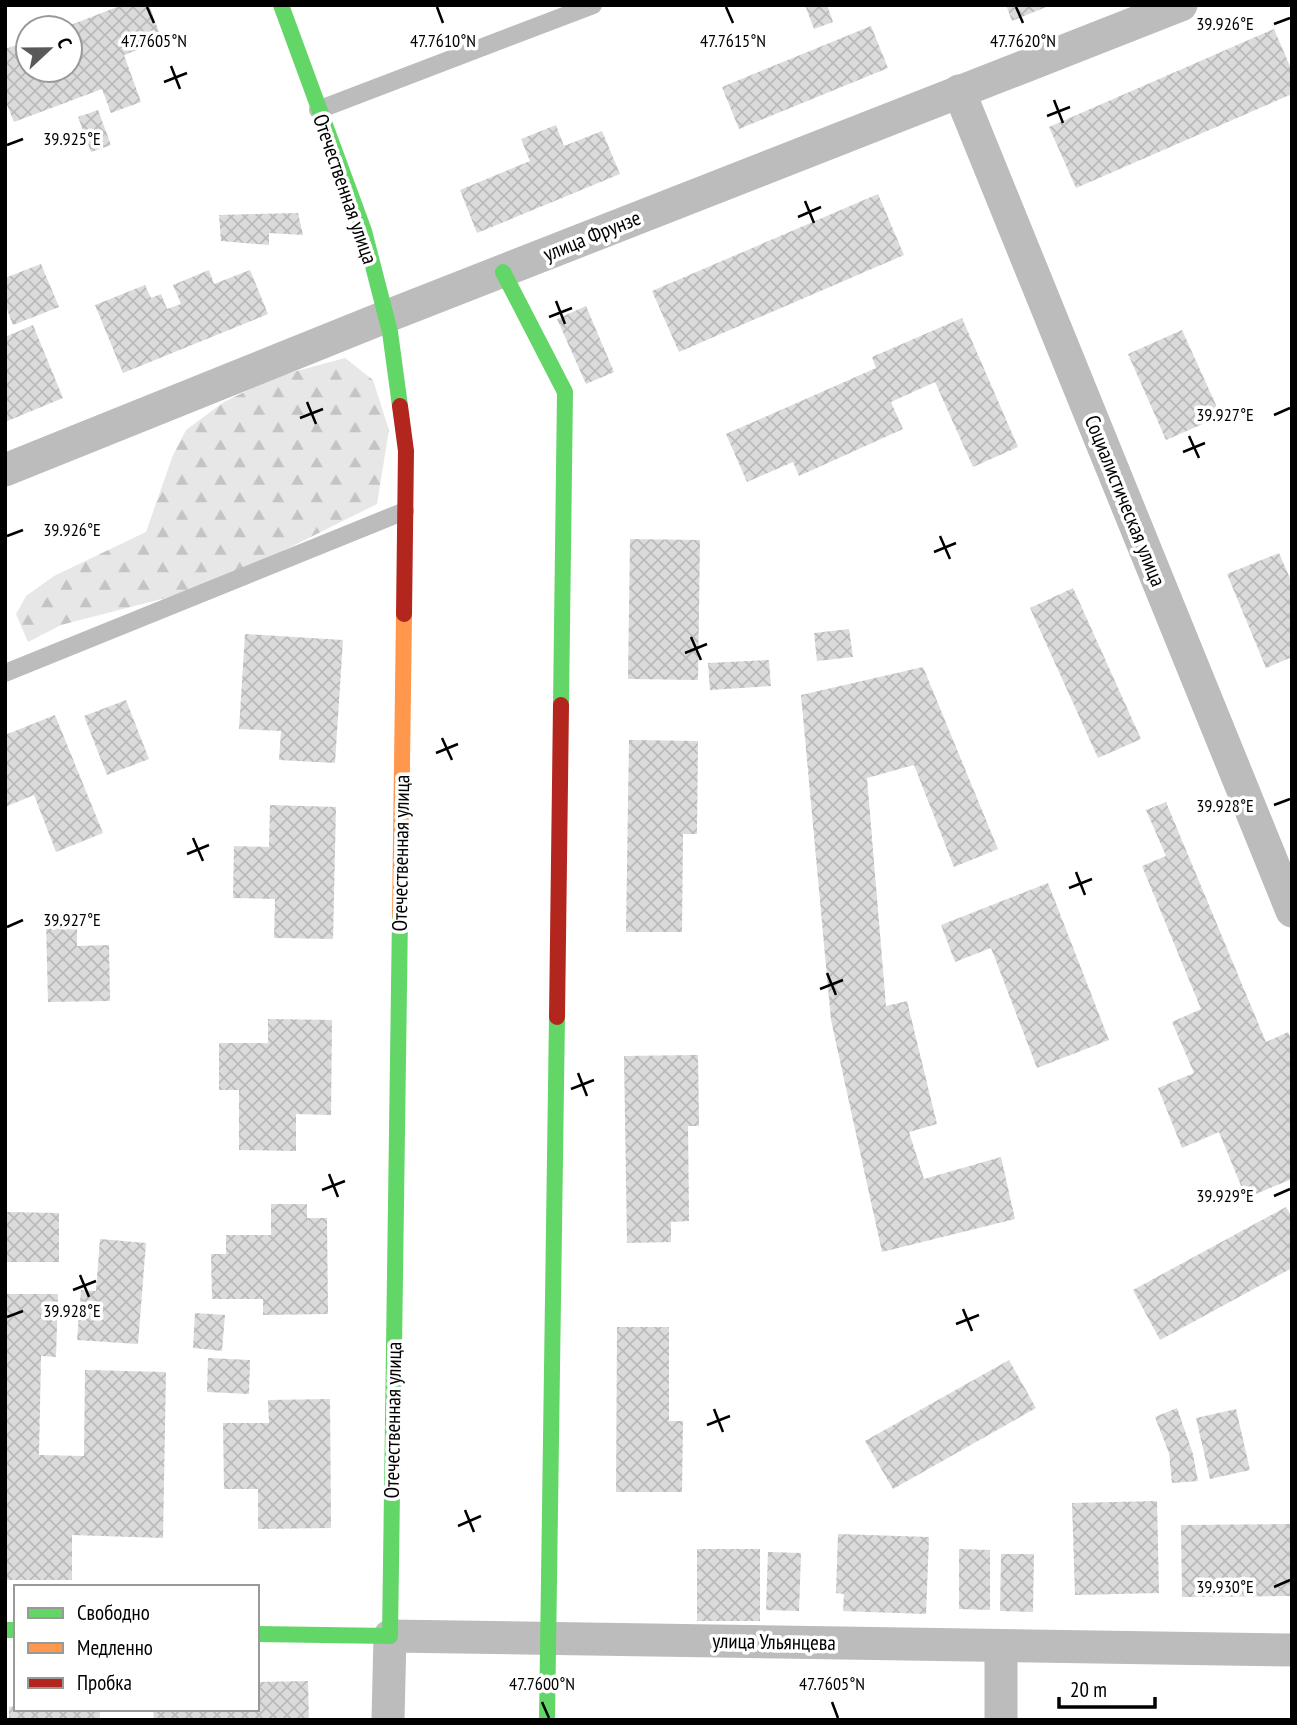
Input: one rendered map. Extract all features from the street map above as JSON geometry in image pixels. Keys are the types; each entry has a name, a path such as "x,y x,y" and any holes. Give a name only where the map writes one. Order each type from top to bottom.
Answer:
{"street":[{"name":"Отечественная улица","path":"281,5 364,231 390,332 406,451 388,1720"},
{"name":"улица Фрунзе","path":"5,470 959,90 1181,5"},
{"name":"Социалистическая улица","path":"959,90 1292,911"},
{"path":"503,272 565,392 547,1720"},
{"name":"улица Ульянцева","path":"259,1634 1292,1650"},
{"path":"1000,1720 1001,1646"}],"lane":[{"path":"318,110 593,5"},
{"path":"5,673 405,511"}],"green space":[{"path":"345,358 373,380 389,430 377,504 212,586 61,625 28,642 16,614 26,596 54,576 146,532 173,455 186,430 224,402 275,377"}],"building":[{"path":"122,5 149,5 162,40 124,55 141,102 111,113 102,89 14,122 5,100 5,49 14,46 14,84 84,84 84,20"},
{"path":"805,5 827,5 833,22 814,29"},
{"path":"1006,5 1051,5 1012,21"},
{"path":"871,26 888,68 739,129 722,87"},
{"path":"1274,29 1292,71 1292,94 1076,188 1049,127"},
{"path":"98,110 111,145 91,152 78,117"},
{"path":"556,125 564,146 602,131 620,174 477,233 460,190 530,161 521,139"},
{"path":"878,194 904,255 679,352 652,291"},
{"path":"298,213 303,235 269,233 269,245 221,241 219,215"},
{"path":"41,264 59,307 13,325 5,304 5,278"},
{"path":"209,270 214,284 250,270 268,314 123,373 95,305 145,285 151,298 161,294 167,309 181,304 173,285"},
{"path":"586,306 614,372 586,384 557,319"},
{"path":"962,318 1018,447 973,467 935,382 891,402 903,429 799,476 793,462 747,482 726,434 876,368 872,357"},
{"path":"33,325 63,398 5,422 5,337"},
{"path":"1182,330 1221,416 1166,440 1128,354"},
{"path":"630,539 700,540 698,680 628,679"},
{"path":"1279,553 1292,583 1292,657 1266,668 1227,574"},
{"path":"1073,588 1141,739 1098,758 1030,608"},
{"path":"849,629 853,657 817,661 814,633"},
{"path":"245,634 343,640 335,763 279,760 281,731 239,729"},
{"path":"769,660 771,686 710,690 708,663"},
{"path":"923,667 998,849 954,867 914,765 867,778 886,1006 907,1001 937,1124 909,1132 924,1179 1001,1157 1015,1219 882,1252 831,1020 801,695"},
{"path":"126,700 149,759 107,775 84,716"},
{"path":"55,715 103,833 56,852 34,795 5,807 5,735"},
{"path":"629,740 698,741 697,834 683,834 682,932 626,932"},
{"path":"1166,802 1266,1042 1288,1032 1292,1042 1292,1179 1246,1198 1219,1132 1182,1148 1158,1088 1194,1073 1172,1022 1201,1009 1142,866 1166,856 1146,810"},
{"path":"270,805 336,807 333,939 274,938 275,899 233,898 234,846 269,847"},
{"path":"1048,883 1109,1040 1037,1068 991,948 955,962 941,925"},
{"path":"77,921 77,946 109,945 110,1001 48,1002 46,922"},
{"path":"268,1019 332,1020 331,1115 296,1114 296,1151 239,1150 239,1090 219,1090 219,1043 268,1043"},
{"path":"698,1055 699,1126 688,1126 689,1221 671,1222 671,1242 627,1243 624,1056"},
{"path":"271,1204 307,1204 307,1218 327,1218 328,1314 263,1315 263,1299 212,1299 211,1254 226,1254 226,1235 271,1235"},
{"path":"1286,1207 1292,1217 1292,1268 1160,1340 1133,1290"},
{"path":"5,1212 59,1213 59,1262 5,1262"},
{"path":"100,1239 146,1243 138,1344 77,1340 81,1290 96,1291"},
{"path":"5,1294 58,1294 56,1357 41,1356 39,1455 84,1456 85,1370 166,1372 163,1538 72,1535 72,1580 5,1580"},
{"path":"195,1313 225,1315 222,1351 193,1348"},
{"path":"617,1327 669,1327 669,1421 683,1421 682,1492 616,1492"},
{"path":"208,1358 250,1360 249,1394 207,1392"},
{"path":"1009,1360 1036,1408 893,1489 865,1441"},
{"path":"330,1399 331,1528 258,1529 258,1489 224,1489 223,1423 269,1423 268,1400"},
{"path":"1177,1408 1193,1454 1198,1481 1172,1483 1169,1453 1155,1417"},
{"path":"1236,1409 1250,1470 1210,1479 1196,1418"},
{"path":"1157,1501 1159,1593 1075,1595 1072,1503"},
{"path":"1292,1524 1292,1596 1182,1597 1181,1525"},
{"path":"838,1534 929,1537 926,1614 843,1611 844,1594 836,1593"},
{"path":"697,1549 760,1549 760,1621 697,1621"},
{"path":"959,1549 990,1550 990,1610 959,1609"},
{"path":"768,1552 801,1553 799,1611 766,1610"},
{"path":"1001,1554 1034,1554 1033,1612 1000,1611"},
{"path":"308,1681 309,1720 154,1720 153,1711 259,1711 259,1682"},
{"path":"14,1706 14,1711 100,1711 100,1720 9,1720 9,1707"}],"traffic: fast":[{"path":"281,5 364,231 390,332 400,406"},
{"path":"503,272 565,392 561,705"},
{"path":"259,1634 390,1636 400,915"},
{"path":"547,1720 557,1017"},
{"path":"5,1630 14,1630"}],"traffic: slow":[{"path":"400,915 404,614"}],"traffic: jam":[{"path":"400,406 406,451 404,614"},
{"path":"557,1017 561,705"}]}
